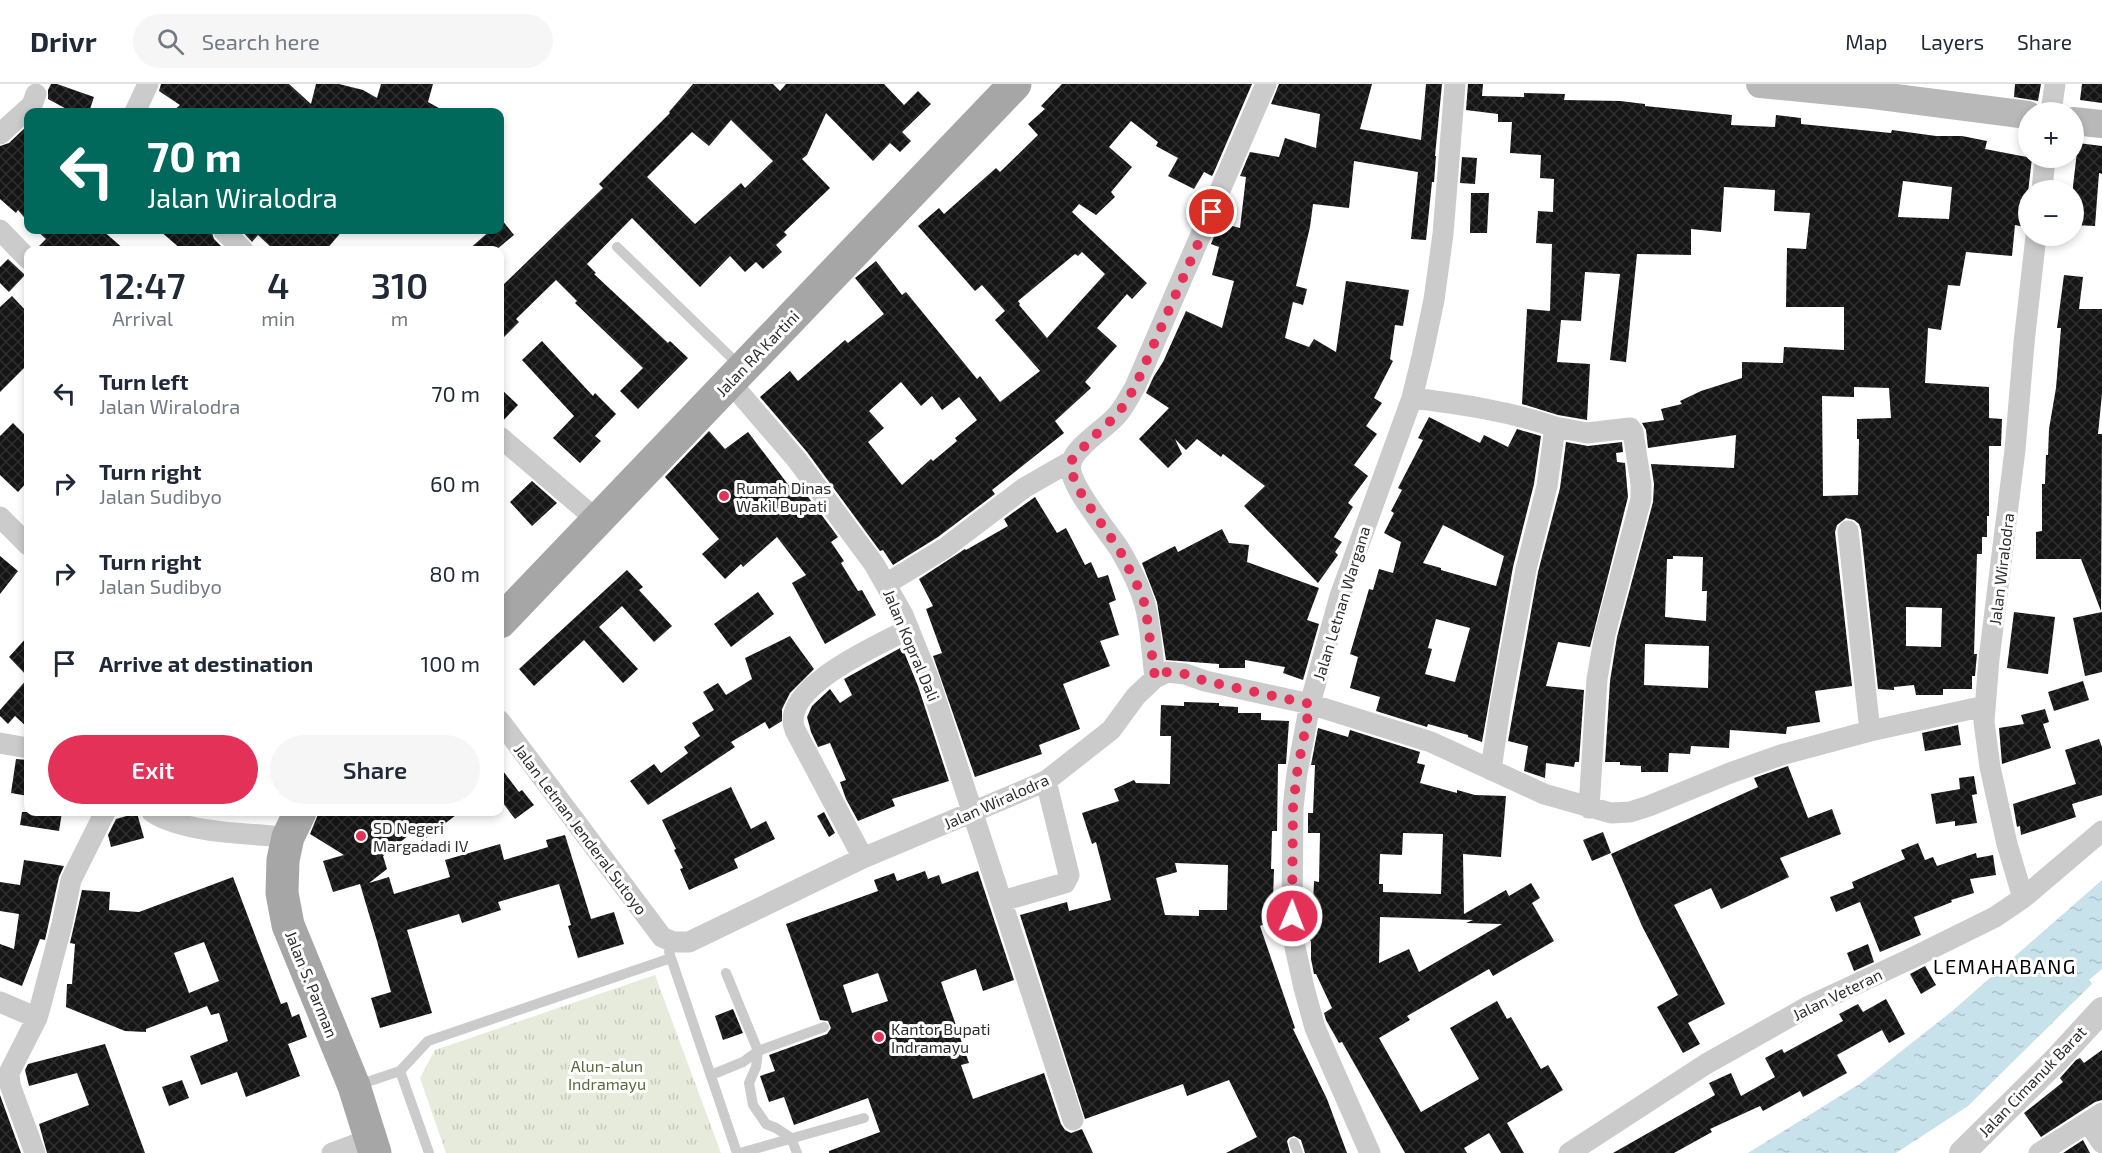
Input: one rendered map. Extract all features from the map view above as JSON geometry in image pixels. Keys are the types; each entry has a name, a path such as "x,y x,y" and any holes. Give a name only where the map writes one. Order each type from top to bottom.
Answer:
{"main road":[{"name":"Jalan RA Kartini","path":"504,618 1015,84"},
{"path":"1760,84 1874,89 2018,113"},
{"path":"2084,122 2102,124"},
{"name":"Jalan S. Parman","path":"294,824 283,860 282,893 288,925 354,1086 372,1146"}],"street":[{"path":"137,108 148,84"},
{"path":"886,584 945,548 1024,488 1071,461 1118,414 1135,387 1266,84"},
{"name":"Jalan Letnan Wargana","path":"1370,1153 1315,1028 1304,988 1295,947 1292,916 1293,808 1310,704 1344,586 1412,398 1434,300 1443,234 1455,84"},
{"path":"2052,102 2055,84"},
{"path":"29,108 36,94"},
{"path":"0,134 24,112"},
{"path":"0,230 24,255"},
{"path":"227,234 239,246"},
{"name":"Jalan Wiralodra","path":"2023,898 2007,844 1990,767 1984,722 2015,450 2035,246"},
{"name":"Jalan Kopral Dali","path":"736,375 849,529 886,584 909,629 930,682 1073,1120"},
{"path":"1412,398 1484,407 1522,415 1555,427 1587,433 1630,428 1633,432 1641,499 1605,634 1597,679 1589,808"},
{"path":"1491,770 1526,569 1547,486 1555,427"},
{"path":"504,440 597,520"},
{"path":"1071,461 1074,479 1083,497 1120,551 1140,591 1145,605 1155,678 1167,672 1185,674 1205,681 1310,704 1431,742 1544,794 1589,808 1611,813 1630,812 1781,755 1870,731 1985,706"},
{"path":"0,517 24,540"},
{"path":"1848,531 1870,731"},
{"path":"863,858 795,730 793,721 796,709 807,692 832,670 909,629"},
{"name":"Jalan Wiralodra","path":"662,937 673,942 688,942 863,858 1046,782 1111,730 1136,696 1155,678"},
{"name":"Jalan Letnan Jenderal Sutoyo","path":"504,726 662,937"},
{"path":"0,742 24,747"},
{"path":"1002,901 1065,884 1069,875 1046,782"},
{"path":"35,1153 9,1079 9,1072 37,1018 62,924 70,880 103,816"},
{"path":"159,816 204,830 294,824"},
{"name":"Jalan Veteran","path":"1569,1153 1706,1064 1799,1012 1981,925 2023,898 2102,831"},
{"path":"0,1002 37,1018"},
{"name":"Jalan Cimanuk Barat","path":"1962,1153 2057,1059 2102,1010"},
{"path":"2039,1153 2095,1118 2102,1143"},
{"path":"332,1153 372,1146"}],"lane":[{"path":"617,247 736,375"},
{"path":"662,937 738,1153 864,1118"},
{"path":"354,1086 400,1071 428,1041 671,958"},
{"path":"726,974 758,1051 756,1067 749,1083 753,1105 766,1124 791,1138 797,1153"},
{"path":"711,1075 743,1062 758,1051 824,1027"},
{"path":"400,1071 429,1153"}],"green space":[{"name":"Alun-alun Indramayu","path":"655,975 721,1153 446,1153 420,1078 435,1050"}],"water":[{"path":"2102,880 2102,969 2089,980 2092,984 1968,1106 1896,1153 1748,1153 1861,1083 1951,1012"}],"building":[{"path":"51,84 57,84 94,97 90,108 65,108 48,99"},
{"path":"161,84 289,84 311,104 316,84 339,84 363,90 377,98 381,84 433,84 428,102 439,108 177,108 180,105 159,91"},
{"path":"693,84 773,84 780,91 786,84 884,84 904,105 918,91 931,104 902,132 911,141 900,152 890,143 873,161 826,113 807,155 802,159 830,188 784,232 787,235 776,245 782,252 763,269 756,262 745,272 730,256 700,287 632,218 587,264 596,273 594,274 668,343 670,341 688,358 638,409 620,391 643,368 575,303 577,301 556,280 516,319 519,322 504,337 504,284 603,188 599,184 670,113","holes":["731,120 773,161 745,188 741,183 695,224 647,177 692,132 709,146"]},
{"path":"1062,84 1252,84 1212,176 1204,172 1194,189 1168,176 1178,158 1156,146 1158,142 1131,121 1109,147 1132,167 1111,192 1115,197 1096,215 1079,204 1072,212 1147,283 1132,299 1127,294 1097,328 1117,346 1085,382 1091,388 1055,421 1064,433 992,490 995,494 938,537 893,565 883,550 880,551 807,452 760,397 790,371 798,381 845,340 848,343 884,314 855,278 876,261 902,295 906,292 977,379 980,376 1000,402 1040,371 995,320 1005,311 982,285 975,291 918,226 939,208 944,214 996,168 1000,172 1038,135 1028,124 1045,109 1041,106","holes":["1082,252 1105,274 1047,338 1018,301 1075,254 1078,256","901,382 921,406 932,396 942,410 959,397 977,420 955,438 957,441 933,461 931,459 902,485 868,442 884,428 869,411"]},
{"path":"1279,84 1372,84 1360,129 1421,140 1426,84 1442,84 1434,182 1432,182 1426,240 1411,239 1418,172 1354,161 1349,208 1313,204 1296,286 1307,289 1303,305 1293,302 1285,338 1309,347 1314,339 1336,352 1346,281 1409,290 1403,326 1395,325 1390,359 1393,361 1374,398 1382,403 1366,426 1377,434 1354,465 1368,476 1348,503 1353,507 1334,537 1342,542 1335,552 1338,555 1318,583 1244,506 1265,486 1223,454 1221,457 1197,439 1186,450 1175,439 1182,454 1168,468 1139,439 1169,408 1146,393 1186,311 1222,328 1234,281 1212,275 1219,247 1211,244 1219,224 1240,228 1246,177 1240,176 1250,152 1279,157 1285,138 1316,148 1320,114 1271,104"},
{"path":"1468,84 1483,84 1482,96 1524,97 1524,93 1565,94 1564,100 1620,101 1645,104 1645,106 1732,115 1731,125 1775,127 1776,115 1801,118 1801,124 1891,133 1892,130 1936,136 1962,136 1987,141 1985,149 2018,155 2018,168 2031,168 2029,180 2018,180 2018,226 2015,225 2012,256 1966,252 1960,286 1948,285 1941,330 1928,328 1925,383 1989,387 1989,418 2002,419 2001,446 1989,446 1987,537 1982,537 1982,554 1977,554 1974,654 1977,654 1975,676 1972,676 1972,689 1943,689 1943,695 1916,695 1914,685 1894,687 1894,690 1878,689 1861,530 1859,524 1854,520 1846,518 1837,525 1835,532 1852,686 1815,691 1820,722 1787,727 1786,734 1730,730 1729,748 1691,746 1690,754 1669,753 1668,772 1641,772 1641,766 1605,762 1610,681 1617,637 1653,502 1654,484 1651,464 1734,468 1736,435 1648,448 1646,430 1642,423 1664,420 1661,409 1682,404 1680,401 1701,391 1742,378 1742,362 1783,363 1784,347 1844,350 1844,307 1786,307 1787,248 1806,249 1810,213 1774,211 1775,190 1724,187 1721,232 1691,229 1691,255 1637,254 1626,362 1610,360 1620,274 1585,272 1581,321 1561,320 1557,362 1590,364 1587,420 1558,415 1522,404 1527,309 1550,311 1552,244 1536,243 1538,211 1553,212 1554,179 1540,178 1541,155 1510,153 1512,122 1498,122 1498,114 1466,110","holes":["1903,181 1952,187 1949,219 1898,217","1854,387 1889,388 1891,418 1857,419 1858,495 1823,496 1822,396 1854,397","1673,556 1703,557 1702,591 1707,591 1706,621 1665,617 1667,559 1673,559","1906,607 1942,608 1941,647 1906,646","1645,644 1709,646 1708,688 1644,685"]},
{"path":"2015,84 2041,84 2038,101 2014,97"},
{"path":"2082,84 2102,84 2102,103 2080,100"},
{"path":"24,129 24,217 18,210 16,213 0,199 0,146 9,143"},
{"path":"2084,144 2102,146 2102,174 2099,173 2095,226 2084,226 2084,180 2074,180 2075,168 2084,168"},
{"path":"1462,157 1477,158 1475,184 1460,183"},
{"path":"1471,193 1489,193 1487,233 1470,233"},
{"path":"504,222 514,235 501,246 473,246 486,234 504,234"},
{"path":"40,234 107,234 120,246 39,246 46,239"},
{"path":"164,234 212,234 221,246 177,246"},
{"path":"245,234 340,234 329,246 270,246 258,235 252,242"},
{"path":"8,259 24,274 9,292 0,283 0,267"},
{"path":"2064,275 2083,277 2079,309 2102,309 2102,394 2098,434 2102,434 2101,611 2081,559 2036,559 2036,532 2042,531 2042,484 2045,484 2046,455 2048,455 2049,429 2056,388 2061,328 2057,328"},
{"path":"12,296 24,309 24,368 0,392 0,307"},
{"path":"542,341 593,396 595,393 616,414 595,436 601,441 580,463 553,438 574,416 522,360"},
{"path":"504,392 518,405 504,420"},
{"path":"1429,417 1480,443 1484,435 1508,447 1517,429 1541,436 1534,484 1513,567 1482,742 1468,735 1428,724 1427,727 1376,711 1380,697 1350,688 1358,657 1350,654 1369,589 1373,590 1379,569 1393,573 1401,542 1384,533 1394,513 1391,511 1402,490 1398,488 1423,440 1418,438","holes":["1443,525 1504,556 1496,586 1423,563","1436,619 1470,628 1455,682 1425,674 1432,649 1428,648"]},
{"path":"13,423 24,434 24,485 18,492 0,475 0,436"},
{"path":"709,431 725,449 748,432 793,491 800,486 838,537 831,542 844,561 841,563 858,591 862,590 876,615 825,644 792,583 806,575 777,537 743,567 741,564 725,579 702,554 719,539 665,477"},
{"path":"1566,442 1588,446 1622,442 1623,452 1616,453 1617,462 1625,463 1628,497 1590,647 1558,642 1546,686 1584,690 1579,762 1575,762 1574,767 1546,763 1545,778 1524,771 1528,746 1508,741 1538,572 1560,488"},
{"path":"532,481 557,503 532,526 510,502"},
{"path":"1035,497 1057,533 1066,528 1085,565 1091,562 1098,578 1108,575 1116,600 1109,603 1119,635 1100,641 1110,666 1063,684 1080,729 1039,745 1042,754 975,777 933,656 942,653 926,609 933,606 919,579 965,549 1008,526 1004,519"},
{"path":"1222,529 1229,543 1249,545 1247,562 1319,588 1307,620 1319,624 1303,680 1283,673 1285,667 1245,660 1245,668 1219,668 1219,664 1166,660 1157,602 1142,563 1175,546 1178,552"},
{"path":"0,556 18,571 0,594"},
{"path":"627,570 643,587 639,590 672,626 654,642 622,606 599,627 638,669 623,683 584,640 534,686 519,669"},
{"path":"758,592 774,614 731,647 714,624"},
{"path":"2014,612 2055,617 2048,674 2007,668"},
{"path":"2102,612 2102,672 2085,676 2073,618"},
{"path":"790,636 814,669 790,693 782,709 782,721 769,729 765,722 731,742 735,747 648,805 630,781 654,764 661,773 688,753 684,747 700,736 692,723 714,710 703,692 718,683 726,695 752,679 745,658"},
{"path":"24,640 24,673 9,657"},
{"path":"902,647 918,686 949,781 892,799 895,806 858,821 846,799 840,782 846,780 830,743 818,747 807,717 812,706 830,689 840,703 852,695 844,679"},
{"path":"2083,681 2089,700 2054,711 2048,692"},
{"path":"24,683 24,724 15,716 8,724 0,716 0,710"},
{"path":"1184,702 1219,703 1219,706 1238,707 1238,713 1261,713 1261,720 1289,721 1286,764 1278,764 1277,831 1272,831 1271,869 1274,869 1273,900 1277,900 1277,918 1260,926 1295,1028 1293,1029 1327,1099 1347,1153 1305,1153 1301,1140 1294,1136 1287,1141 1290,1153 1226,1153 1257,1137 1229,1080 1187,1096 1183,1084 1085,1119 1020,915 1067,902 1069,911 1111,900 1096,842 1092,844 1082,813 1119,801 1114,789 1134,780 1136,783 1170,784 1171,736 1160,736 1161,705 1184,706","holes":["1175,863 1228,865 1227,910 1199,910 1199,916 1165,915 1156,878 1177,872"]},
{"path":"2045,709 2049,722 2043,724 2051,748 2002,764 1999,728 2024,724 2021,715"},
{"path":"1958,725 1961,745 1925,751 1922,733"},
{"path":"1318,728 1348,737 1350,730 1420,752 1417,763 1425,765 1420,783 1457,793 1457,790 1475,795 1506,796 1501,857 1463,854 1464,914 1506,890 1509,896 1531,883 1540,898 1532,903 1554,941 1493,976 1489,969 1407,1016 1410,1020 1379,1038 1421,1112 1479,1079 1450,1028 1497,1001 1507,1019 1511,1017 1541,1069 1548,1065 1563,1090 1507,1123 1524,1153 1501,1153 1489,1133 1464,1148 1467,1153 1405,1153 1342,1042 1339,1043 1326,1020 1324,1013 1332,1008 1314,974 1311,959 1310,906 1313,906 1314,881 1319,882 1320,833 1308,833 1308,813 1313,813 1315,765 1311,765","holes":["1403,833 1443,834 1441,894 1383,892 1383,884 1379,884 1380,854 1402,855","1380,917 1473,920 1466,923 1502,924 1419,972 1409,949 1379,963"]},
{"path":"2099,739 2102,747 2102,795 2072,804 2076,817 2021,835 2020,826 2017,827 2013,804 2076,784 2065,750"},
{"path":"16,759 24,760 24,795 11,793"},
{"path":"1788,766 1808,818 1832,809 1841,834 1780,858 1789,877 1721,909 1711,888 1674,905 1725,1004 1688,1023 1700,1044 1683,1053 1657,1007 1678,995 1642,926 1611,854 1758,787 1754,778"},
{"path":"504,772 519,792 522,790 534,805 515,819 504,804"},
{"path":"1974,776 1977,794 1972,795 1977,823 1955,826 1955,821 1936,824 1931,794 1960,789 1959,778"},
{"path":"731,787 751,829 766,821 775,839 734,859 738,868 689,890 680,869 683,868 674,850 676,849 662,820"},
{"path":"22,812 24,816 61,816 59,831 20,825"},
{"path":"824,812 835,833 829,837 817,816"},
{"path":"138,816 144,838 111,847 108,835 116,819"},
{"path":"317,816 455,816 422,841 414,831 383,856 387,869 369,883 389,877 394,894 450,877 445,860 500,844 504,860 548,847 546,840 565,835 591,919 614,912 624,944 578,958 559,884 498,902 501,910 462,923 459,914 407,930 432,1013 380,1028 371,998 391,992 360,884 333,892 323,861 344,855 310,834"},
{"path":"1603,832 1611,853 1592,861 1583,840"},
{"path":"1918,843 1925,860 1933,857 1937,866 1976,853 1977,858 1993,855 1996,875 1970,879 1974,893 1951,900 1952,902 1914,917 1921,935 1880,952 1860,902 1836,912 1830,897 1854,888 1852,882 1905,859 1901,850"},
{"path":"24,860 64,866 59,877 45,940 40,939 22,986 0,977 0,944 14,949 19,914 0,911 0,882 20,885"},
{"path":"925,871 928,879 939,875 942,884 978,871 1014,980 983,991 976,969 941,982 969,1063 961,1065 973,1099 1044,1073 1061,1124 1071,1133 1082,1129 1093,1153 829,1153 829,1151 880,1132 868,1098 794,1125 784,1097 769,1102 760,1076 775,1071 769,1055 827,1034 831,1028 828,1021 820,1020 786,924 878,891 874,880 894,873 897,881","holes":["878,973 888,1001 852,1013 843,985"]},
{"path":"233,877 281,1004 287,1002 292,1017 299,1014 307,1037 288,1044 300,1076 246,1097 237,1072 201,1085 190,1056 228,1041 219,1013 211,1015 207,1006 146,1029 146,1032 125,1031 66,1007 67,984 72,984 75,944 70,943 82,890 110,892 109,910 139,912","holes":["204,942 219,981 189,993 174,953"]},
{"path":"1868,944 1874,962 1854,971 1847,953"},
{"path":"1925,966 1936,985 1921,994 1910,974"},
{"path":"1886,999 1905,1034 1889,1043 1882,1030 1837,1055 1847,1073 1803,1097 1800,1091 1763,1111 1760,1106 1710,1129 1712,1132 1674,1153 1613,1153 1715,1095 1709,1083 1731,1073 1741,1096 1775,1077 1765,1058 1782,1049 1784,1053 1843,1021 1839,1014 1858,1004 1863,1012"},
{"path":"733,1009 743,1033 723,1040 715,1016"},
{"path":"105,1044 145,1153 47,1153 39,1124 89,1105 77,1073 29,1086 25,1070 28,1064"},
{"path":"2102,1050 2102,1100 2095,1102 2041,1137 2024,1113 2063,1082 2060,1078 2076,1060 2080,1058 2084,1063"},
{"path":"182,1080 189,1098 169,1106 162,1087"},
{"path":"0,1095 21,1153 0,1153"},
{"path":"2083,1140 2090,1153 2063,1153"}],"place":[{"name":"Rumah Dinas Wakil Bupati","path":"724,496"},
{"name":"SD Negeri Margadadi IV","path":"361,836"},
{"name":"Kantor Bupati Indramayu","path":"879,1037"}],"district":[{"name":"LEMAHABANG","path":"2005,966"}],"route":[{"path":"1212,212 1135,387 1118,414 1078,452 1071,461 1071,469 1083,497 1120,551 1140,591 1145,605 1155,678 1167,672 1185,674 1205,681 1310,704 1293,808 1292,916"}]}
